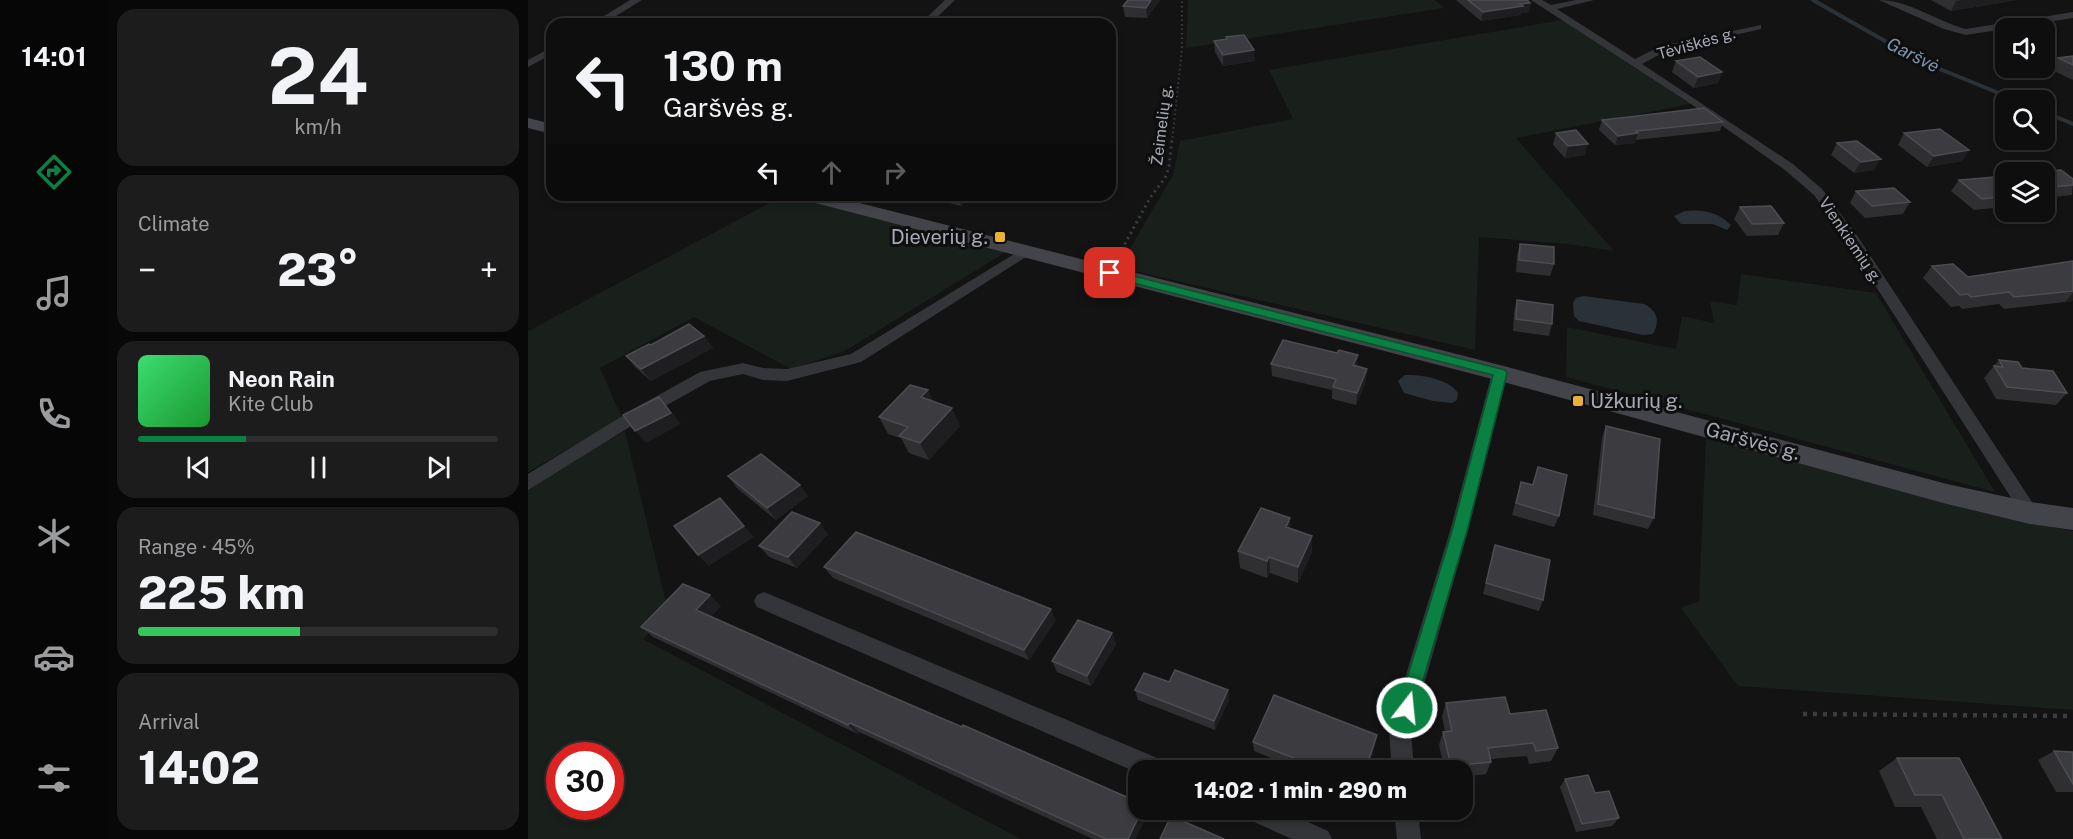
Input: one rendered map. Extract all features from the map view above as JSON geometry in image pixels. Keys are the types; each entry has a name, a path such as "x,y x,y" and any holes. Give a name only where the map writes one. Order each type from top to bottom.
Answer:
{"main road":[{"path":"528,123 546,128"},
{"name":"Garšvės g.","path":"829,201 1500,373 1947,494 2030,513 2073,519"}],"street":[{"path":"606,18 637,0"},
{"path":"931,18 950,0"},
{"name":"Vienkiemių g.","path":"1536,0 1635,63 1789,167 1818,192 1849,234 2030,513"},
{"path":"1551,8 1588,0"},
{"path":"1884,0 1947,27 1966,32 1978,32 2073,15"},
{"name":"Tėviškės g.","path":"1635,63 1665,48 1758,27"},
{"path":"528,64 546,54"},
{"path":"528,483 643,411 706,376 743,368 763,374 787,375 856,358 1024,252"},
{"path":"1403,760 1400,730 1459,531 1500,373"},
{"path":"764,601 1135,760"},
{"path":"1276,820 1320,839"},
{"path":"1407,820 1409,839"}],"path":[{"name":"Žeimelių g.","path":"1110,273 1169,167 1182,48 1182,0"},
{"path":"1803,714 2073,716"}],"shaded area":[{"path":"1188,0 1435,0 1444,8 1186,48"},
{"path":"1562,20 1690,104 1516,138 1614,251 1568,244 1479,237 1475,350 1121,268 1125,257 1173,175 1180,141 1293,119 1269,70"},
{"path":"774,201 808,201 1006,252 845,351 791,369 694,317 600,368 622,418 528,472 528,331"},
{"path":"1685,211 1710,212 1731,225 1727,230 1713,224 1681,224 1674,216"},
{"path":"1741,274 1876,293 1995,492 1566,377 1567,327 1676,349 1682,316 1714,323 1710,301 1737,305"},
{"path":"1583,296 1644,304 1655,313 1657,325 1653,334 1643,335 1579,321 1574,316 1573,303 1576,298"},
{"path":"1405,375 1418,375 1448,384 1458,393 1457,400 1452,403 1433,401 1404,393 1398,381"},
{"path":"625,431 668,611 643,639 1021,839 528,839 528,486"},
{"path":"1706,437 1975,511 2073,531 2073,710 1738,686 1681,608 1699,601"}],"building":[{"path":"1128,0 1151,0 1146,8 1123,6"},
{"path":"1468,0 1527,0 1530,3 1483,12"},
{"path":"1244,35 1254,50 1223,55 1214,41 1227,39 1226,37"},
{"path":"2073,56 2073,65 2058,58"},
{"path":"1700,57 1722,72 1698,77 1676,61"},
{"path":"1704,108 1723,122 1636,131 1638,133 1618,136 1602,120"},
{"path":"1940,129 1969,150 1934,156 1904,133"},
{"path":"1576,130 1588,144 1568,146 1556,133"},
{"path":"1857,141 1881,159 1861,162 1837,143"},
{"path":"2061,170 2073,179 2073,185 2055,187 2055,171"},
{"path":"1995,177 1995,197 1982,199 1959,180"},
{"path":"1894,188 1910,202 1872,206 1856,191"},
{"path":"1771,206 1784,223 1752,224 1740,207"},
{"path":"1520,244 1554,247 1554,264 1519,260"},
{"path":"2073,261 2073,291 2014,297 2009,292 1971,297 1968,294 1960,295 1932,266 1953,264 1968,277"},
{"path":"1517,300 1553,305 1552,324 1516,319"},
{"path":"689,324 704,336 641,369 626,356 651,345"},
{"path":"1283,340 1337,353 1339,350 1358,355 1353,365 1367,369 1357,393 1333,387 1336,379 1271,364"},
{"path":"1999,360 2018,362 2022,368 2053,371 2067,393 2007,387 1994,366 2003,367"},
{"path":"910,385 928,390 921,397 952,408 920,443 899,436 908,427 879,417"},
{"path":"659,397 671,413 635,431 623,415"},
{"path":"1606,426 1660,439 1654,518 1598,504"},
{"path":"761,454 800,485 767,508 728,476"},
{"path":"1538,467 1567,475 1559,516 1516,503 1521,482 1533,485"},
{"path":"720,498 744,526 698,555 674,526"},
{"path":"1261,508 1290,518 1286,527 1312,536 1298,567 1269,557 1267,561 1238,551"},
{"path":"792,512 820,523 788,557 759,546"},
{"path":"856,532 1051,609 1024,650 824,567"},
{"path":"1495,545 1550,560 1543,600 1486,583"},
{"path":"683,584 710,595 696,610 1128,798 1128,820 1137,820 1128,839 1106,839 850,723 848,725 641,627"},
{"path":"1078,620 1112,633 1087,676 1052,661"},
{"path":"1175,670 1228,690 1214,721 1135,690 1144,673 1169,682"},
{"path":"1274,695 1377,735 1369,760 1299,760 1253,742"},
{"path":"1505,697 1510,714 1546,710 1558,748 1536,751 1533,743 1488,748 1491,762 1473,764 1473,760 1450,760 1443,732 1452,731 1446,703"},
{"path":"2054,751 2073,752 2073,784"},
{"path":"1897,758 1959,758 2002,839 1964,839 1942,795 1915,795"},
{"path":"1588,775 1595,793 1609,791 1619,818 1582,824 1565,779"},
{"path":"1169,820 1180,820 1224,839 1160,839"}],"waterway":[{"name":"Garšvė","path":"1813,0 1920,61 1995,91"},
{"name":"Garšvė","path":"2055,117 2073,124"}],"place":[{"name":"Dieverių g.","path":"1000,237"},
{"name":"Užkurių g.","path":"1578,401"}],"route":[{"path":"1110,273 1500,373 1459,531 1407,708"}]}
